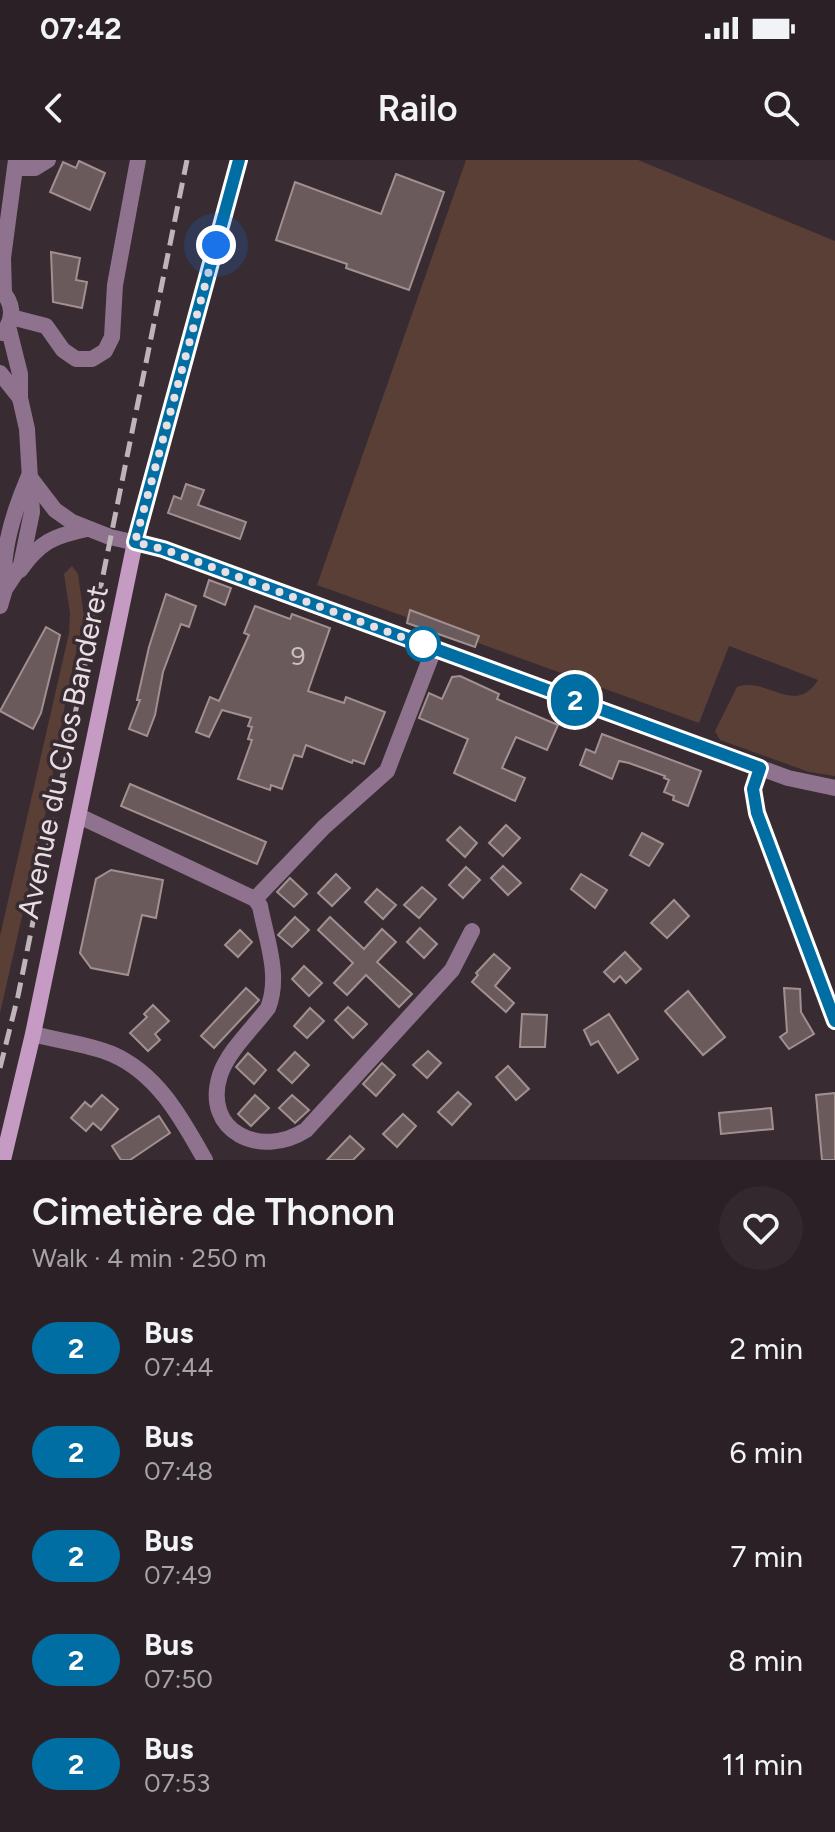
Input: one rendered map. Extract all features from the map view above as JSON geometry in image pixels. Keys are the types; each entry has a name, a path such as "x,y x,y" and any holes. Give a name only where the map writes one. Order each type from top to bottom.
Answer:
{"main road":[{"name":"Avenue du Clos Banderet","path":"3,1160 33,1034 135,542 239,160"}],"street":[{"path":"17,574 32,512 29,445 20,398 20,374 7,326 11,307 2,291 3,258 16,164 35,168 48,160"},
{"path":"7,326 46,326 63,350 76,359 92,359 105,351 112,337 115,285 138,160"},
{"path":"0,373 20,398"},
{"path":"29,476 55,510 87,529 163,549 802,783 835,788"},
{"path":"5,589 2,570 15,509 29,476"},
{"path":"0,606 5,589 45,542 87,529"},
{"path":"255,899 324,827 387,771 434,649"},
{"path":"760,768 753,789 757,813 835,1021"},
{"path":"79,816 255,899 260,906 273,970 272,999 227,1061 217,1091 228,1124 238,1135 256,1143 278,1143 295,1138 306,1130 452,970 472,931"},
{"path":"33,1034 110,1053 128,1062 171,1103 205,1160"}],"shaded area":[{"path":"466,160 638,160 835,241 835,776 809,772 720,740 715,731 737,687 759,686 790,696 809,690 818,680 729,646 699,723 462,637 460,642 440,635 428,625 426,630 407,623 406,617 317,585"},
{"path":"72,566 78,574 84,616 46,811 0,1013 0,936 69,633 70,613 64,574"}],"building":[{"path":"79,161 105,173 90,210 50,192 63,162 76,168"},
{"path":"396,174 444,192 409,290 346,268 347,264 276,240 295,182 381,214"},
{"path":"51,252 80,258 76,280 87,282 82,308 53,302"},
{"path":"186,484 204,490 198,505 246,522 240,539 168,513 174,496 181,499"},
{"path":"209,580 231,588 225,605 204,596"},
{"path":"166,594 196,606 189,627 181,624 163,672 155,715 147,736 129,729 140,700 137,700 149,647"},
{"path":"255,606 290,619 292,614 330,628 308,691 344,703 346,697 385,712 364,764 353,760 352,763 306,745 302,757 294,755 282,789 271,785 270,790 238,779 252,740 248,739 251,718 222,710 209,737 196,732 210,697 219,701 249,635 244,633"},
{"path":"410,610 479,636 475,647 407,623"},
{"path":"46,627 60,635 41,713 33,729 0,711"},
{"path":"460,676 499,694 497,699 558,725 547,750 516,737 502,768 525,778 515,801 454,773 468,739 419,718 429,693 442,699 452,677"},
{"path":"602,734 701,771 688,806 664,792 669,780 665,776 619,761 612,779 580,765 586,749 595,753"},
{"path":"130,784 266,842 257,864 121,806"},
{"path":"506,825 520,838 503,856 489,843"},
{"path":"460,827 477,843 465,857 447,840"},
{"path":"642,833 663,844 649,866 630,855"},
{"path":"503,866 521,883 508,895 491,878"},
{"path":"466,867 480,880 463,898 449,885"},
{"path":"111,870 163,880 156,918 142,915 128,975 91,968 80,953 96,879"},
{"path":"336,874 350,888 332,906 318,893"},
{"path":"581,874 607,890 595,908 571,889"},
{"path":"290,878 307,894 294,907 277,892"},
{"path":"422,887 436,899 419,918 404,905"},
{"path":"377,889 396,905 383,919 365,902"},
{"path":"674,900 689,916 667,938 651,923"},
{"path":"295,917 309,930 292,947 278,935"},
{"path":"330,917 364,949 382,929 396,942 377,962 412,994 399,1007 366,975 347,995 334,983 353,963 318,930"},
{"path":"420,928 437,944 424,958 407,942"},
{"path":"240,930 252,942 238,957 225,945"},
{"path":"625,952 641,969 626,983 620,976 614,982 604,972"},
{"path":"494,954 510,968 495,986 514,1003 506,1012 472,982 478,975 476,973"},
{"path":"304,966 322,983 309,996 292,979"},
{"path":"246,988 259,1000 214,1048 201,1036"},
{"path":"784,988 800,989 801,1012 814,1034 789,1049 780,1037 787,1032"},
{"path":"688,991 725,1037 703,1055 665,1011"},
{"path":"153,1005 169,1021 155,1034 160,1040 148,1051 130,1033 147,1017 144,1014"},
{"path":"348,1007 367,1024 353,1038 335,1020"},
{"path":"310,1008 324,1021 307,1038 294,1026"},
{"path":"522,1014 547,1015 545,1047 520,1047"},
{"path":"609,1014 638,1059 618,1073 598,1041 591,1045 584,1030"},
{"path":"428,1051 441,1063 427,1078 413,1065"},
{"path":"295,1052 309,1065 292,1083 278,1070"},
{"path":"248,1053 266,1070 254,1084 236,1067"},
{"path":"382,1063 395,1075 376,1096 363,1084"},
{"path":"508,1066 529,1089 516,1100 496,1077"},
{"path":"458,1092 471,1104 452,1125 438,1112"},
{"path":"835,1093 835,1160 822,1160 816,1095"},
{"path":"102,1095 118,1109 101,1130 93,1123 86,1131 71,1118 85,1102 91,1107"},
{"path":"255,1095 269,1108 251,1126 238,1114"},
{"path":"292,1095 309,1110 295,1123 279,1108"},
{"path":"771,1108 773,1129 721,1134 719,1113"},
{"path":"403,1114 416,1126 397,1147 383,1134"},
{"path":"159,1116 170,1133 130,1160 121,1160 112,1146"},
{"path":"350,1136 364,1149 353,1160 327,1160"}],"railway":[{"path":"0,1068 18,996 187,160"}],"bus line":[{"name":"2","path":"239,160 135,542 163,549 760,768 753,789 757,813 835,1021"}],"route":[{"path":"216,245 135,542 163,549 429,647 423,644"}]}
